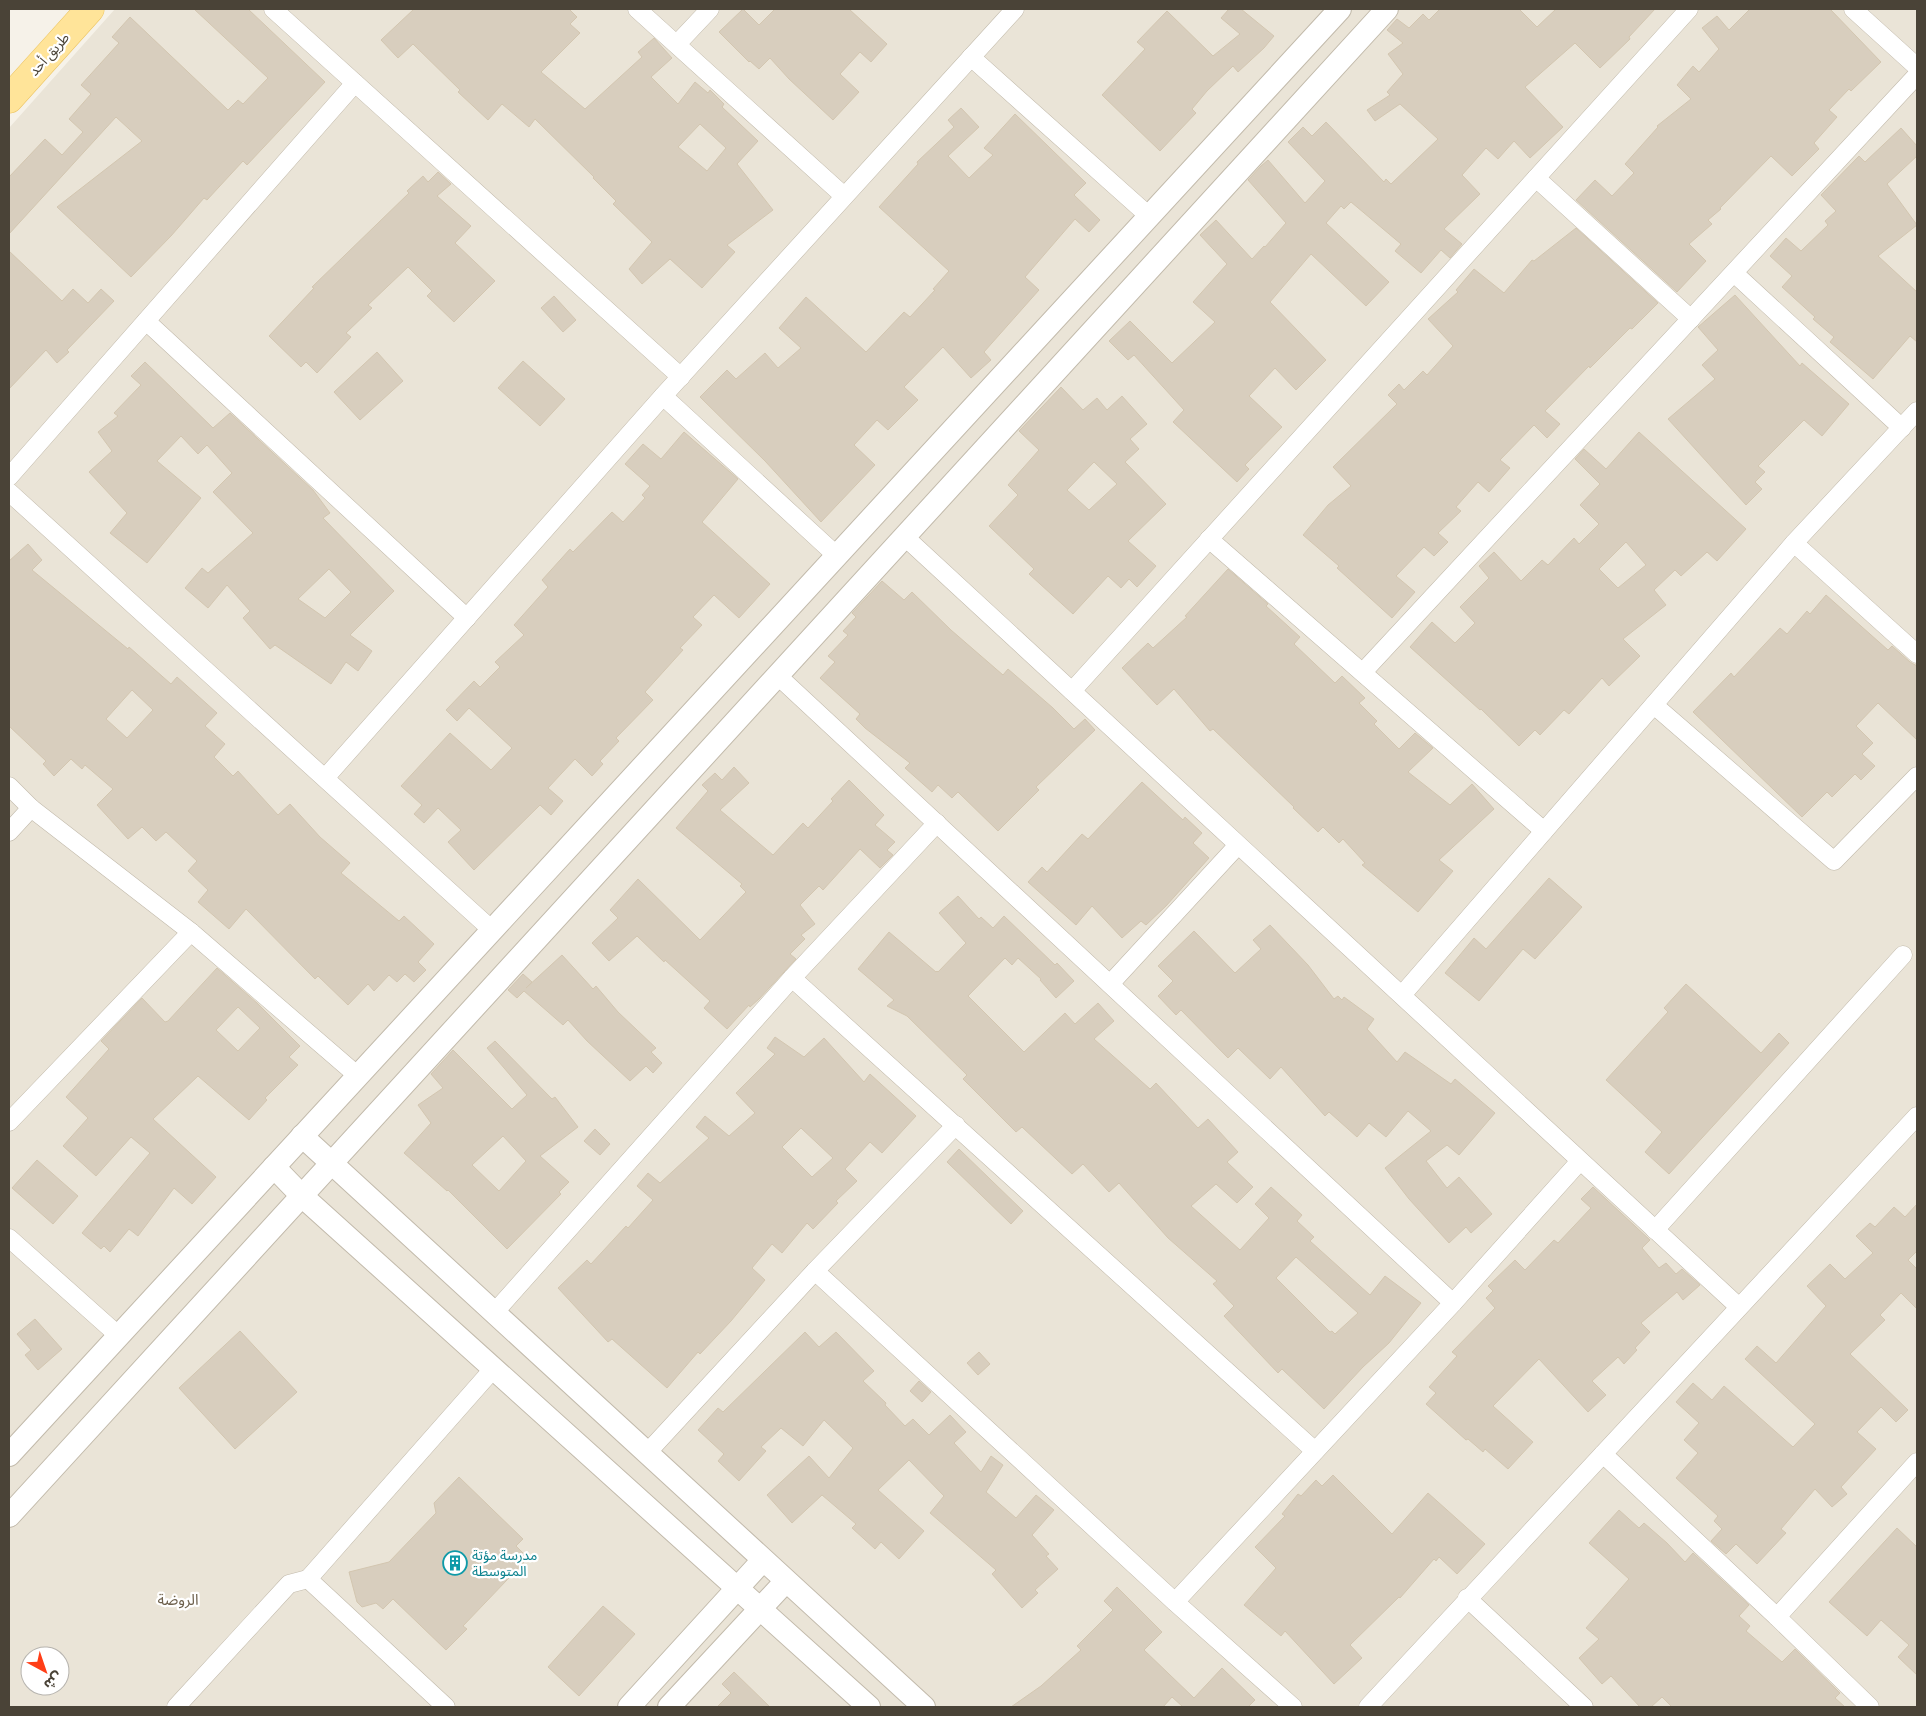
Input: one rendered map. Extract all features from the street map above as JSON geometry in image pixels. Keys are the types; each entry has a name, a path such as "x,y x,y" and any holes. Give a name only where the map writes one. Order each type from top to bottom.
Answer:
{"main road":[{"name":"طريق أحد","path":"9,99 90,9"}],"street":[{"path":"273,9 681,377"},
{"path":"637,9 844,196"},
{"path":"676,44 710,9"},
{"path":"325,778 663,396 1015,9"},
{"path":"9,1455 1340,9"},
{"path":"9,1516 1387,9"},
{"path":"1072,691 1689,9"},
{"path":"1853,9 1917,67"},
{"path":"971,57 1149,216"},
{"path":"1363,672 1917,75"},
{"path":"9,477 355,83"},
{"path":"1536,178 1691,319"},
{"path":"1734,273 1902,428"},
{"path":"146,321 467,618"},
{"path":"663,396 836,555"},
{"path":"1402,995 1794,543 1917,411"},
{"path":"9,492 492,930"},
{"path":"905,537 1739,1307"},
{"path":"1209,539 1544,831"},
{"path":"1794,543 1917,654"},
{"path":"778,676 1453,1303"},
{"path":"1654,705 1834,861 1917,776"},
{"path":"9,786 32,808 191,932 358,1076"},
{"path":"9,832 32,808"},
{"path":"494,1313 792,978 937,823"},
{"path":"1110,984 1238,845"},
{"path":"9,1122 191,932"},
{"path":"1655,1230 1903,955"},
{"path":"792,978 1316,1451"},
{"path":"1368,1707 1467,1598 1917,1116"},
{"path":"647,1453 815,1272 956,1126"},
{"path":"302,1136 924,1707"},
{"path":"1175,1602 1453,1303 1580,1161"},
{"path":"274,1167 302,1196 869,1707"},
{"path":"9,1238 118,1336"},
{"path":"815,1272 1175,1602 1293,1707"},
{"path":"176,1707 289,1584 308,1579 494,1368"},
{"path":"1603,1454 1870,1707"},
{"path":"1777,1617 1917,1462"},
{"path":"629,1707 763,1560"},
{"path":"308,1579 446,1707"},
{"path":"669,1707 786,1581"},
{"path":"1467,1598 1584,1707"}],"shaded area":[{"path":"115,9 1917,9 1917,1707 9,1707 9,128"}],"building":[{"path":"194,9 248,9 325,82 247,165 243,161 207,200 204,198 171,236 131,277 57,207 142,141 116,117 9,234 9,177 45,139 62,155 83,132 69,119 91,94 81,85 119,43 112,37 130,17 228,110 238,100 243,104 268,78"},
{"path":"414,9 569,9 577,17 570,24 580,33 541,72 585,109 642,57 638,52 654,38 672,58 651,77 678,104 695,82 708,93 710,90 724,104 722,107 758,141 737,164 773,210 727,245 735,252 702,288 670,259 642,284 629,269 652,242 613,204 616,201 594,177 535,119 529,127 502,104 488,120 458,92 460,90 413,44 398,58 381,40","holes":["700,124 726,148 707,171 678,147"]},
{"path":"743,9 759,25 775,9 849,9 887,44 871,62 860,52 840,74 859,92 833,120 789,79 770,58 759,69 749,62 719,32"},
{"path":"1229,9 1241,9 1274,36 1238,72 1233,66 1207,91 1192,109 1196,113 1160,151 1102,95 1145,49 1137,42 1167,11 1213,56 1240,34 1221,18"},
{"path":"1440,9 1519,9 1537,27 1556,9 1655,9 1629,37 1630,39 1600,68 1575,43 1525,87 1563,127 1530,158 1514,141 1498,159 1486,148 1462,175 1480,194 1444,229 1462,244 1450,258 1441,250 1421,273 1395,251 1401,244 1351,202 1344,209 1341,206 1326,223 1389,282 1366,306 1311,254 1270,302 1326,360 1296,390 1275,368 1249,396 1282,427 1245,465 1249,469 1237,482 1173,422 1184,410 1134,355 1128,360 1109,341 1130,321 1172,363 1215,322 1193,302 1227,264 1200,235 1216,220 1252,259 1265,247 1286,223 1248,180 1268,160 1305,203 1325,181 1288,142 1303,127 1312,136 1326,122 1384,182 1386,179 1391,184 1438,139 1400,104 1375,121 1367,110 1390,95 1387,92 1403,74 1388,54 1403,43 1387,30 1397,19 1409,28 1423,14 1429,20"},
{"path":"1750,9 1830,9 1881,62 1851,91 1849,89 1829,110 1837,117 1814,143 1819,149 1792,176 1771,156 1721,209 1708,220 1712,224 1689,244 1706,261 1677,292 1576,200 1595,180 1612,196 1634,173 1625,164 1657,126 1691,99 1677,85 1693,66 1699,72 1719,49 1702,28 1717,16 1729,30"},
{"path":"961,108 979,127 948,156 969,178 993,155 984,148 1015,114 1086,183 1074,195 1100,220 1089,232 1075,219 1025,277 1039,290 984,352 991,360 971,378 943,347 904,387 918,400 888,430 877,420 854,445 875,465 821,522 765,461 700,397 727,370 736,379 765,353 778,368 801,348 779,328 806,297 866,352 904,312 910,317 935,290 933,289 949,271 879,207 918,164 917,162 954,127 948,120"},
{"path":"1901,128 1917,146 1917,156 1887,184 1917,225 1878,256 1917,292 1917,342 1910,336 1873,379 1830,342 1834,337 1813,319 1815,317 1782,287 1792,276 1770,256 1786,238 1801,251 1828,225 1825,221 1836,211 1821,195 1859,156 1865,162"},
{"path":"438,172 451,184 437,196 471,226 455,243 495,281 454,322 427,296 432,291 408,267 368,305 372,308 346,333 351,337 317,373 306,362 301,367 269,336 314,288 312,287 409,193 407,191 423,176 428,182"},
{"path":"1576,228 1658,303 1590,368 1589,366 1545,411 1560,424 1547,438 1534,425 1500,460 1510,468 1489,492 1478,482 1456,507 1461,511 1438,533 1448,542 1434,556 1424,547 1396,576 1415,592 1392,618 1337,568 1339,566 1303,535 1328,505 1351,486 1333,467 1397,404 1388,395 1399,384 1404,390 1423,371 1427,375 1453,346 1428,319 1458,292 1456,290 1474,269 1504,293 1532,260 1534,261"},
{"path":"9,251 62,301 73,289 88,303 101,289 114,301 57,363 46,350 9,389"},
{"path":"1735,295 1800,366 1802,363 1849,404 1822,436 1804,420 1758,466 1765,472 1755,482 1762,489 1746,505 1668,419 1715,379 1702,365 1718,350 1698,327"},
{"path":"554,296 576,320 563,332 541,308"},
{"path":"377,352 403,381 360,420 334,392"},
{"path":"523,361 565,399 540,426 498,388"},
{"path":"145,362 213,428 230,413 313,490 330,513 323,518 394,591 350,635 372,651 358,671 346,662 331,684 275,645 270,649 243,618 250,611 227,585 208,608 185,588 202,568 208,573 253,533 213,492 232,473 207,445 198,454 181,436 157,461 201,498 147,563 110,533 127,513 89,472 112,451 98,432 118,416 114,413 141,385 131,376","holes":["329,569 351,592 325,618 298,599"]},
{"path":"1061,387 1083,410 1097,398 1107,410 1122,396 1147,424 1130,439 1139,449 1125,462 1166,504 1128,541 1156,566 1137,587 1129,579 1121,588 1108,576 1073,614 1029,574 1034,569 989,526 1018,495 1008,485 1039,450 1019,431","holes":["1094,462 1117,484 1089,510 1067,490"]},
{"path":"684,432 738,479 702,522 770,584 739,618 714,595 693,617 702,625 680,648 683,650 645,692 653,700 616,738 619,741 600,761 603,764 592,776 575,759 548,788 563,801 551,815 540,805 474,870 448,842 461,830 438,808 424,823 414,814 422,805 401,786 450,733 491,770 512,748 469,708 457,721 446,710 474,681 480,687 500,667 495,662 524,635 514,625 548,587 542,580 570,549 573,552 612,512 623,522 645,498 642,495 650,486 625,464 643,444 661,459"},
{"path":"1639,432 1746,529 1717,561 1707,552 1681,576 1675,570 1654,590 1666,605 1623,639 1640,656 1609,686 1602,678 1569,714 1564,710 1540,735 1535,730 1519,746 1481,709 1410,647 1432,622 1455,643 1475,623 1460,607 1489,578 1479,566 1494,552 1521,581 1542,560 1548,565 1574,538 1579,544 1599,524 1580,505 1600,484 1575,459 1584,449 1606,469","holes":["1626,542 1646,565 1618,588 1599,569"]},
{"path":"28,544 42,560 32,570 128,649 129,647 171,684 177,677 217,713 205,726 225,744 214,757 233,776 238,771 278,815 290,804 320,837 350,863 341,873 399,921 404,916 434,944 418,962 426,970 414,982 405,974 397,982 389,975 374,991 368,984 348,1005 318,976 315,979 246,909 229,929 198,902 208,890 188,871 197,861 166,832 156,841 142,827 128,839 97,805 113,789 85,765 82,769 71,759 54,776 43,764 46,761 9,726 9,561","holes":["132,690 153,710 127,738 106,719"]},
{"path":"1228,569 1268,604 1266,606 1300,637 1294,644 1335,683 1342,676 1365,698 1359,703 1377,721 1374,724 1399,749 1415,733 1433,748 1408,772 1450,805 1472,784 1494,809 1439,860 1453,871 1418,912 1362,865 1365,863 1343,839 1339,843 1323,827 1318,832 1213,729 1210,731 1174,689 1157,705 1122,668 1148,643 1153,648 1187,617 1185,616"},
{"path":"882,581 904,600 912,592 951,630 1003,675 1008,669 1074,729 1085,719 1095,730 1036,787 1039,790 998,831 958,792 952,798 938,785 932,792 905,768 910,763 865,728 856,719 860,714 820,678 835,662 828,656 848,635 843,631 856,617 852,613"},
{"path":"1826,595 1888,650 1892,646 1917,666 1917,740 1878,703 1856,726 1873,743 1862,754 1875,766 1861,780 1855,774 1832,797 1827,792 1802,817 1693,712 1731,673 1734,677 1780,628 1787,634 1807,611 1810,614"},
{"path":"734,767 749,783 720,810 773,855 803,823 808,828 849,780 884,815 875,825 895,842 887,850 893,855 880,868 860,849 823,890 819,886 800,905 815,924 801,935 805,939 790,954 796,959 759,999 750,1007 749,1005 727,1029 704,1008 710,1001 637,936 609,961 592,943 618,918 610,910 638,879 700,940 746,892 740,886 742,884 676,828 708,791 702,785 715,773 722,780"},
{"path":"1142,782 1183,820 1185,817 1202,833 1193,843 1209,858 1166,906 1146,925 1141,921 1122,938 1092,906 1076,925 1028,882 1042,867 1047,872 1082,834 1088,839"},
{"path":"1549,878 1582,907 1535,959 1523,949 1479,1001 1445,973 1474,938 1486,949"},
{"path":"958,896 979,919 981,917 993,928 1004,916 1055,965 1057,963 1074,981 1056,998 1041,979 1018,958 1012,965 1005,958 968,996 1024,1052 1065,1013 1075,1024 1098,1003 1114,1021 1094,1039 1150,1089 1156,1083 1198,1128 1208,1119 1238,1152 1227,1162 1253,1187 1237,1203 1216,1184 1191,1206 1240,1250 1269,1218 1255,1204 1271,1187 1302,1215 1297,1221 1314,1237 1310,1241 1370,1295 1385,1276 1421,1303 1389,1343 1363,1367 1324,1409 1282,1369 1278,1373 1224,1316 1234,1306 1213,1284 1217,1281 1168,1238 1119,1183 1109,1192 1083,1164 1072,1174 1022,1127 1016,1132 963,1079 967,1075 907,1016 887,1006 894,1000 858,969 889,932 938,972 966,943 939,913","holes":["1296,1257 1358,1313 1335,1334 1332,1331 1330,1332 1276,1278"]},
{"path":"1270,925 1308,965 1334,999 1338,996 1342,1000 1344,997 1374,1019 1367,1029 1397,1062 1405,1052 1451,1084 1455,1079 1495,1113 1459,1155 1447,1145 1426,1161 1447,1188 1459,1177 1492,1214 1471,1233 1466,1227 1449,1243 1409,1199 1385,1168 1431,1131 1408,1111 1386,1137 1369,1123 1357,1137 1329,1112 1325,1116 1281,1067 1270,1079 1238,1048 1228,1058 1181,1010 1176,1015 1158,996 1173,981 1158,966 1194,931 1235,973 1261,949 1253,940"},
{"path":"562,955 593,989 596,986 618,1012 656,1048 651,1052 662,1063 653,1073 646,1066 630,1081 587,1041 568,1020 563,1025 524,991 517,998 508,990 523,974 532,982 526,988"},
{"path":"217,968 257,1003 300,1046 289,1057 298,1065 265,1098 267,1100 249,1120 198,1076 153,1119 216,1177 192,1204 174,1188 138,1236 129,1229 110,1252 104,1246 101,1249 82,1233 150,1153 131,1137 96,1176 63,1146 88,1118 66,1097 109,1049 101,1041 142,998 165,1022","holes":["238,1007 260,1028 238,1051 216,1030"]},
{"path":"1686,984 1761,1053 1779,1033 1789,1043 1669,1174 1645,1152 1662,1132 1606,1080 1668,1012 1664,1008"},
{"path":"775,1037 804,1057 824,1038 864,1082 870,1074 916,1116 882,1153 870,1142 845,1169 857,1181 836,1201 838,1203 813,1229 807,1223 782,1253 772,1244 752,1268 765,1280 731,1321 700,1354 698,1352 667,1388 612,1339 608,1342 558,1288 587,1260 591,1264 626,1226 628,1228 653,1200 637,1186 648,1173 660,1183 709,1138 696,1127 705,1116 729,1136 755,1113 736,1093 775,1054 767,1048","holes":["801,1128 833,1158 812,1177 782,1147"]},
{"path":"495,1041 552,1099 555,1097 578,1127 540,1156 569,1182 559,1192 561,1194 507,1249 448,1190 404,1153 431,1123 418,1105 443,1088 431,1074 453,1050 512,1109 527,1095 487,1048","holes":["503,1136 526,1161 499,1191 472,1165"]},
{"path":"595,1129 610,1144 600,1155 584,1141"},
{"path":"959,1149 1023,1211 1011,1224 947,1162"},
{"path":"37,1160 78,1196 53,1224 12,1188"},
{"path":"1593,1187 1650,1240 1642,1248 1659,1268 1666,1263 1676,1274 1682,1269 1700,1285 1683,1300 1677,1292 1641,1323 1650,1332 1635,1348 1637,1350 1624,1364 1618,1357 1592,1381 1606,1395 1588,1412 1539,1359 1493,1406 1533,1442 1508,1469 1485,1449 1483,1452 1468,1439 1466,1440 1426,1404 1436,1393 1429,1387 1457,1356 1452,1352 1495,1308 1486,1298 1493,1291 1488,1286 1515,1260 1525,1270 1554,1240 1558,1243 1591,1208 1581,1199"},
{"path":"1917,1204 1917,1251 1908,1260 1917,1269 1917,1309 1901,1293 1880,1315 1885,1320 1850,1354 1908,1410 1896,1422 1881,1407 1857,1432 1876,1449 1841,1487 1847,1494 1832,1507 1815,1489 1781,1529 1786,1533 1757,1564 1736,1544 1726,1554 1711,1541 1722,1529 1714,1521 1718,1516 1676,1478 1698,1453 1684,1440 1699,1423 1676,1402 1693,1383 1712,1400 1724,1386 1793,1447 1815,1424 1745,1359 1757,1346 1776,1363 1826,1306 1807,1286 1830,1264 1845,1279 1873,1253 1856,1236 1870,1223 1875,1227 1894,1207 1905,1217"},
{"path":"35,1319 62,1349 38,1370 25,1355 31,1350 17,1334"},
{"path":"240,1331 297,1392 235,1449 179,1388"},
{"path":"805,1332 819,1347 836,1332 874,1371 863,1381 886,1403 885,1405 905,1426 913,1419 929,1435 950,1415 966,1432 954,1443 981,1472 991,1456 1003,1465 986,1492 1016,1518 1036,1495 1054,1510 1032,1535 1049,1554 1046,1556 1058,1569 1035,1590 1038,1593 1022,1608 992,1574 996,1570 930,1513 944,1496 909,1460 878,1490 924,1531 899,1559 881,1542 875,1549 852,1528 856,1524 822,1495 792,1523 767,1495 809,1456 829,1478 853,1448 824,1420 803,1446 781,1428 761,1447 766,1451 739,1481 718,1461 724,1454 698,1430 718,1408 723,1412"},
{"path":"979,1352 990,1364 978,1375 967,1363"},
{"path":"919,1381 931,1392 922,1402 910,1391"},
{"path":"1333,1475 1392,1534 1428,1493 1485,1544 1457,1574 1439,1557 1436,1561 1434,1559 1400,1598 1350,1645 1362,1658 1334,1684 1285,1631 1281,1636 1244,1605 1276,1568 1255,1547 1285,1516 1282,1514 1298,1494 1301,1496 1316,1480 1322,1486"},
{"name":"مدرسة مؤتة المتوسطة","path":"459,1477 523,1539 516,1546 528,1558 463,1626 467,1629 446,1650 393,1599 383,1609 376,1603 362,1607 357,1602 349,1572 389,1562 436,1513 434,1503"},
{"path":"1619,1510 1639,1528 1644,1523 1685,1562 1693,1553 1749,1605 1739,1616 1750,1626 1746,1631 1782,1662 1795,1649 1840,1693 1835,1698 1845,1707 1672,1707 1662,1697 1651,1707 1640,1707 1611,1676 1602,1684 1579,1658 1599,1639 1586,1628 1629,1579 1589,1543"},
{"path":"1897,1528 1917,1547 1917,1675 1898,1657 1909,1645 1881,1620 1867,1636 1829,1602"},
{"path":"1117,1587 1162,1632 1144,1650 1194,1698 1222,1668 1255,1700 1248,1707 1183,1707 1172,1697 1163,1707 1011,1707 1041,1686 1081,1650 1077,1646 1113,1610 1104,1601"},
{"path":"603,1606 635,1634 579,1696 548,1667"},
{"path":"734,1672 770,1707 717,1707 731,1693 722,1684"}],"place":[{"name":"مدرسة مؤتة المتوسطة","path":"455,1563"}],"district":[{"name":"الروضة","path":"178,1600"}]}
